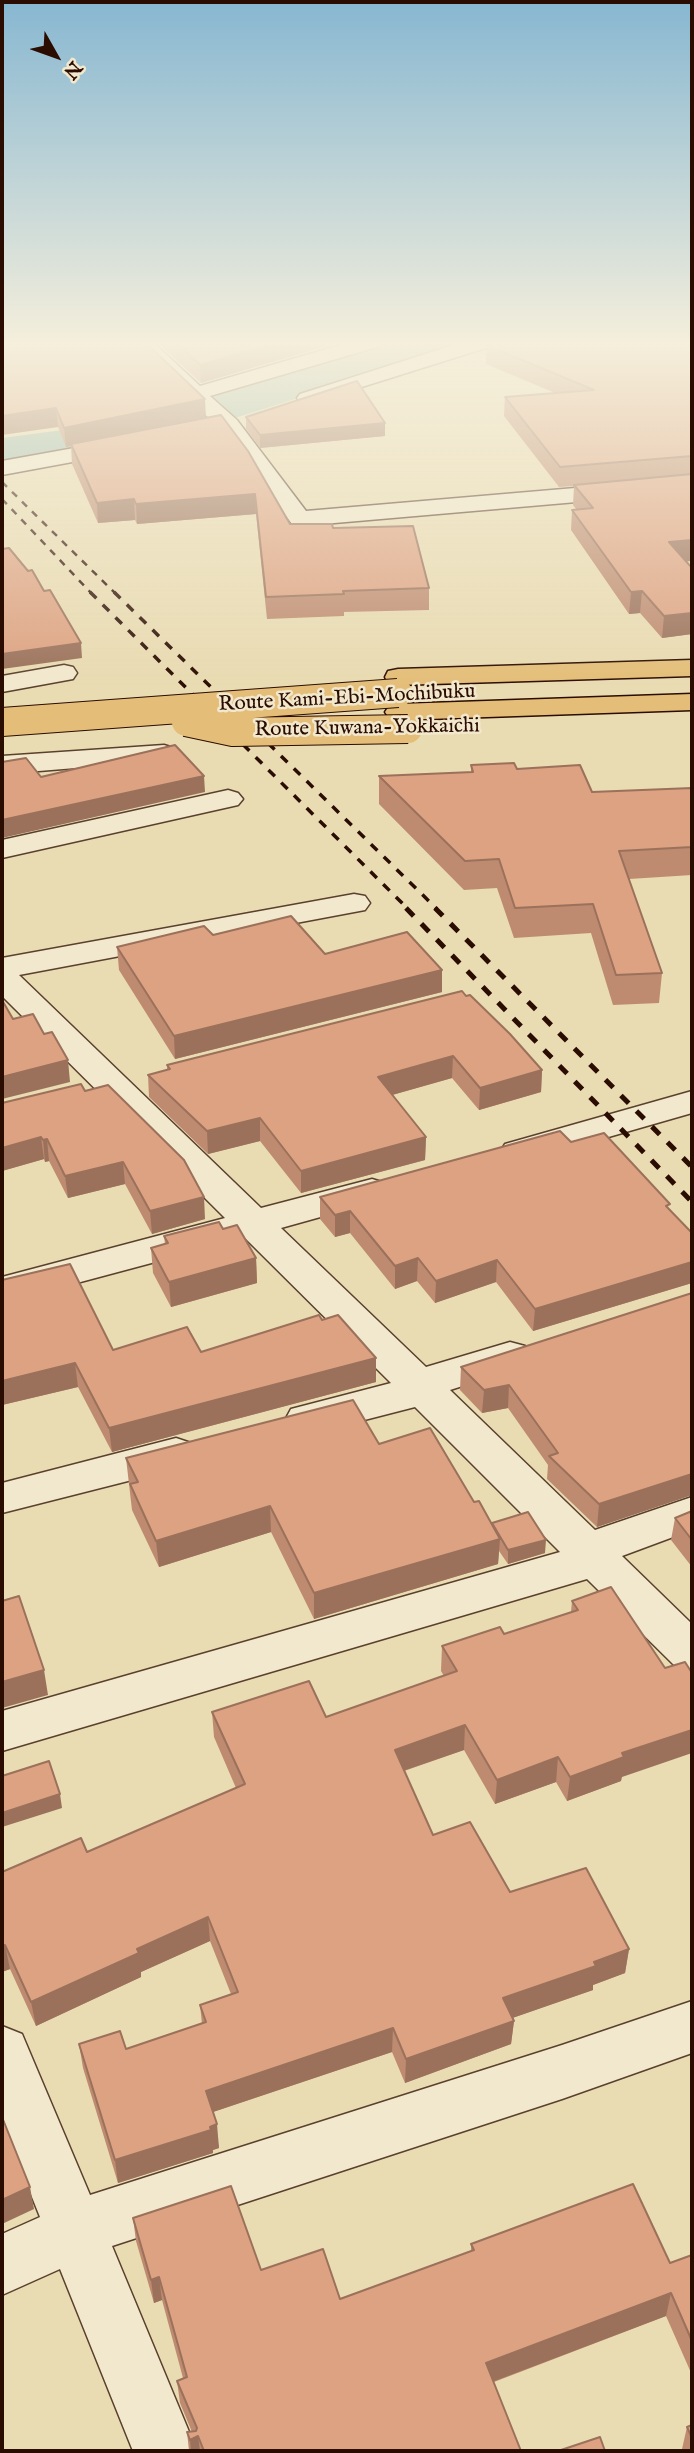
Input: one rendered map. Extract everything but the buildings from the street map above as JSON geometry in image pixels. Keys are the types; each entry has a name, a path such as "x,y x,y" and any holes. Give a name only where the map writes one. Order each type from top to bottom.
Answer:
{"main road":[{"name":"Route Kuwana-Yokkaichi","path":"2,735 186,722 233,732 401,703 692,668"},
{"name":"Route Kami-Ebi-Mochibuku","path":"2,722 401,703 692,684"},
{"name":"Route Kuwana-Yokkaichi","path":"2,704 132,692 692,719"},
{"name":"Route Kami-Ebi-Mochibuku","path":"401,703 692,702"}],"street":[{"path":"2,468 57,457"},
{"path":"252,457 299,519 692,485"},
{"path":"2,684 64,673"},
{"path":"2,765 164,754"},
{"path":"2,849 228,799"},
{"path":"2,968 354,902"},
{"path":"2,977 692,1653"},
{"path":"75,1094 154,1077"},
{"path":"487,1160 692,1102"},
{"path":"2,1290 409,1181"},
{"path":"274,1428 420,1388 548,1344"},
{"path":"5,1498 207,1446"},
{"path":"2,1731 592,1555 692,1513"},
{"path":"2,2265 96,2222 549,2077 692,2027"},
{"path":"2,2052 165,2451"}],"railway":[{"path":"2,482 116,594"},
{"path":"2,499 92,594"},
{"path":"114,592 437,909"},
{"path":"92,594 408,909"},
{"path":"406,908 692,1202"},
{"path":"435,908 692,1167"}]}
